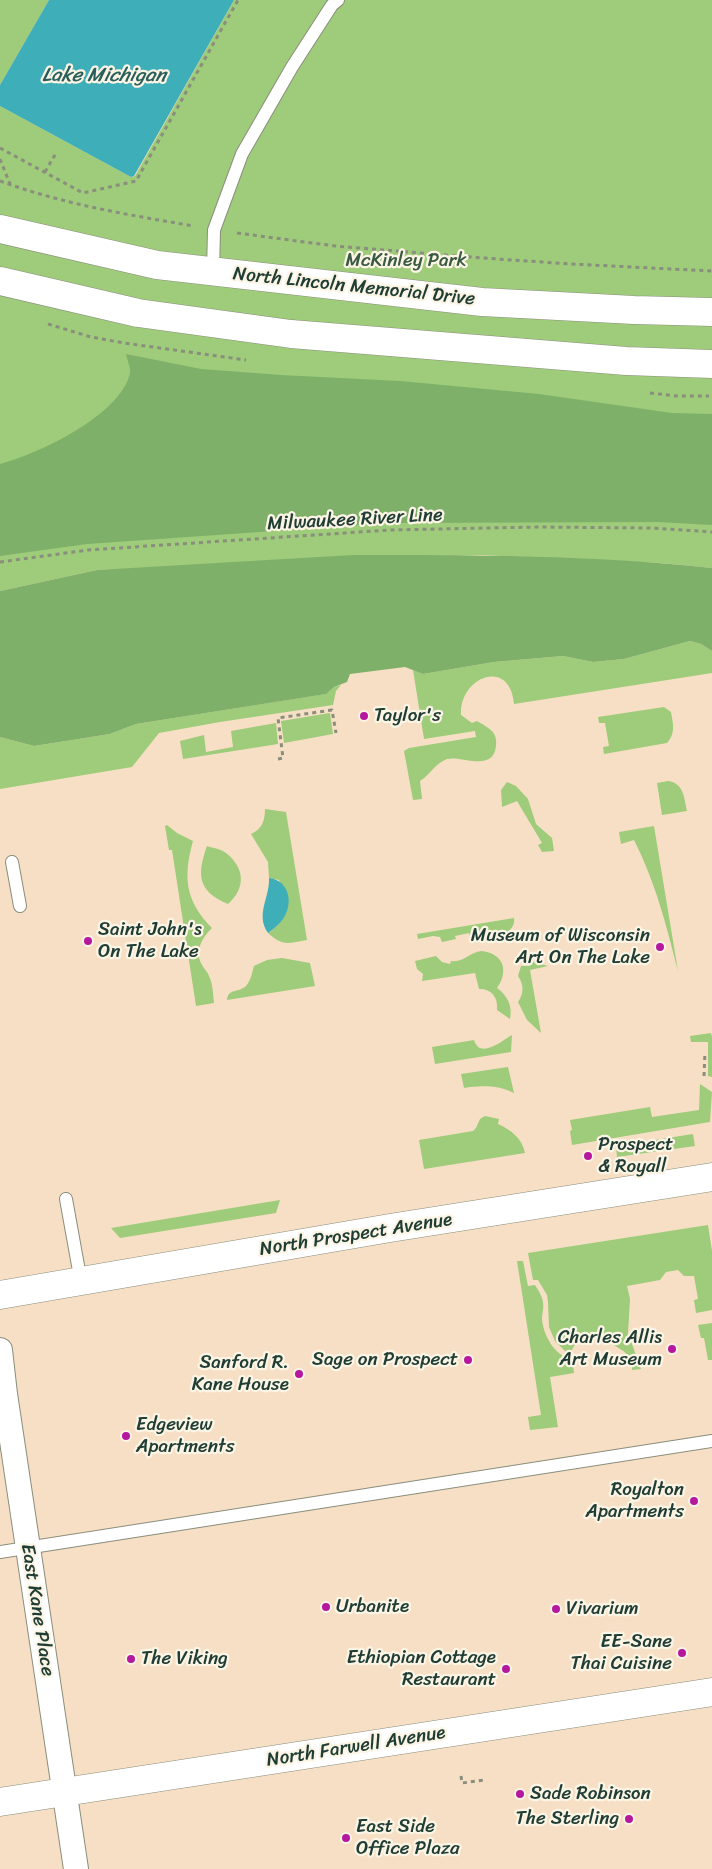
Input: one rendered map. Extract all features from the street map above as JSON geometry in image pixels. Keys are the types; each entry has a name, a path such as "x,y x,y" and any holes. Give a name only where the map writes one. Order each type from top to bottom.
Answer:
{"main road":[{"name":"North Lincoln Memorial Drive","path":"0,230 157,265 482,302 712,312"},
{"path":"0,281 138,313 291,334 616,361 712,364"},
{"name":"North Prospect Avenue","path":"0,1295 390,1228 712,1177"},
{"name":"North Farwell Avenue","path":"0,1802 712,1692"}],"street":[{"name":"East Kane Place","path":"0,1350 76,1869"}],"lane":[{"path":"213,271 214,230 242,154 292,67 338,0"},
{"path":"12,862 20,906"},
{"path":"66,1199 81,1282"},
{"path":"0,1552 712,1441"}],"path":[{"path":"0,148 83,193 136,181 238,0"},
{"path":"45,172 56,153"},
{"path":"0,159 10,184"},
{"path":"0,181 56,199 110,212 214,230 335,246 571,264 712,271"},
{"name":"Milwaukee River Line","path":"0,562 88,550 390,530 537,527 652,528 712,532"},
{"path":"278,759 283,758 278,718 332,710 336,733"},
{"path":"704,1076 705,1052"},
{"path":"461,1776 462,1784 485,1780"}],"green space":[{"path":"0,0 49,0 0,85"},
{"name":"McKinley Park","path":"234,0 712,0 712,568 661,563 480,555 97,570 0,591 0,106 131,177 135,176"},
{"path":"126,354 201,369 400,381 539,394 672,413 712,414 712,525 658,522 390,523 87,544 0,556 0,464 55,442 95,418 111,404 123,389 130,373"},
{"path":"353,555 578,558 712,568 712,651 701,644 690,641 624,659 593,662 563,656 494,662 423,674 405,667 350,674 347,682 334,687 326,694 136,724 110,734 34,746 0,737 0,591 97,570"},
{"path":"690,641 701,644 712,651 712,673 514,704 510,689 504,681 495,677 485,678 476,682 468,691 463,702 461,715 472,723 477,721 494,733 496,746 494,754 489,759 483,761 453,758 443,761 420,781 422,799 413,800 404,751 409,748 476,737 475,731 424,739 413,670 423,674 494,662 563,656 593,662 624,659"},
{"path":"341,685 336,691 333,705 159,733 132,767 0,789 0,737 34,746 110,734 136,724 325,694 334,687"},
{"path":"664,707 671,712 673,724 672,736 667,743 604,754 603,747 609,746 605,723 599,723 598,717"},
{"path":"330,713 333,734 284,743 281,721"},
{"path":"276,723 278,744 183,759 180,741 204,735 206,752 233,747 231,731"},
{"path":"507,782 516,786 528,799 536,824 552,838 554,851 542,852 538,845 542,843 517,801 502,807 501,790"},
{"path":"673,782 680,788 687,811 662,815 657,783"},
{"path":"265,809 286,812 307,940 286,943 268,933 282,921 286,909 279,880 269,878 268,862 251,834 258,830 262,824"},
{"path":"167,825 177,833 193,841 187,877 191,898 203,918 212,928 200,944 199,958 210,979 214,1003 196,1006 172,850 169,850 165,826"},
{"path":"654,826 678,971 660,904 642,856 634,840 621,844 619,832"},
{"path":"207,846 226,853 237,865 240,872 241,878 238,891 228,904 210,893 202,881 202,865"},
{"path":"514,918 513,926 507,933 500,931 494,933 483,942 472,943 469,933 455,936 456,939 442,942 440,937 433,936 418,939 417,934"},
{"path":"482,951 495,956 502,964 503,975 497,988 508,1001 511,1010 510,1019 497,1010 495,998 491,992 479,989 475,973 422,981 423,974 417,969 415,961 436,956 442,962 450,964 451,961 456,961"},
{"path":"282,958 310,963 315,986 227,1000 229,994 246,986 254,966 267,960"},
{"path":"533,962 548,966 530,970 541,1033 527,1020 518,1002 522,989 518,976 521,966 529,966"},
{"path":"711,1033 712,1077 708,1076 708,1042 691,1042 690,1036"},
{"path":"512,1035 511,1052 435,1064 432,1047 474,1040 477,1046 486,1049"},
{"path":"508,1067 514,1093 502,1088 489,1086 464,1088 461,1074"},
{"path":"700,1084 712,1092 710,1122 572,1145 570,1120 650,1107 652,1117 699,1110"},
{"path":"485,1116 499,1119 498,1124 515,1135 524,1148 525,1153 424,1169 419,1140 473,1131 480,1119"},
{"path":"693,1134 695,1146 617,1157 616,1146"},
{"path":"280,1200 276,1213 120,1238 111,1228"},
{"path":"708,1225 712,1251 712,1310 696,1313 694,1300 698,1299 694,1276 684,1276 678,1270 666,1272 660,1280 627,1286 630,1299 628,1333 641,1369 632,1370 628,1357 623,1351 608,1341 596,1337 590,1336 579,1340 571,1352 566,1352 555,1341 549,1327 547,1295 538,1280 533,1280 528,1253"},
{"path":"517,1261 523,1261 528,1286 535,1285 543,1301 542,1319 547,1338 560,1354 572,1358 574,1373 550,1377 558,1427 530,1430 528,1417 541,1415"},
{"path":"712,1323 712,1360 708,1360 704,1338 701,1338 698,1325"}],"water":[{"name":"Lake Michigan","path":"49,0 234,0 134,176 131,177 0,106 0,85"},
{"path":"269,878 281,883 288,893 289,900 283,919 268,933 264,926 263,913"}],"place":[{"name":"Taylor's","path":"364,716"},
{"name":"Saint John's On The Lake","path":"88,941"},
{"name":"Museum of Wisconsin Art On The Lake","path":"660,947"},
{"name":"Prospect & Royall","path":"588,1156"},
{"name":"Charles Allis Art Museum","path":"672,1349"},
{"name":"Sage on Prospect","path":"468,1360"},
{"name":"Sanford R. Kane House","path":"299,1374"},
{"name":"Edgeview Apartments","path":"126,1436"},
{"name":"Royalton Apartments","path":"694,1501"},
{"name":"Urbanite","path":"326,1607"},
{"name":"Vivarium","path":"556,1609"},
{"name":"EE-Sane Thai Cuisine","path":"682,1653"},
{"name":"The Viking","path":"131,1659"},
{"name":"Ethiopian Cottage Restaurant","path":"506,1669"},
{"name":"Sade Robinson","path":"520,1794"},
{"name":"The Sterling","path":"629,1819"},
{"name":"East Side Office Plaza","path":"346,1838"}]}
